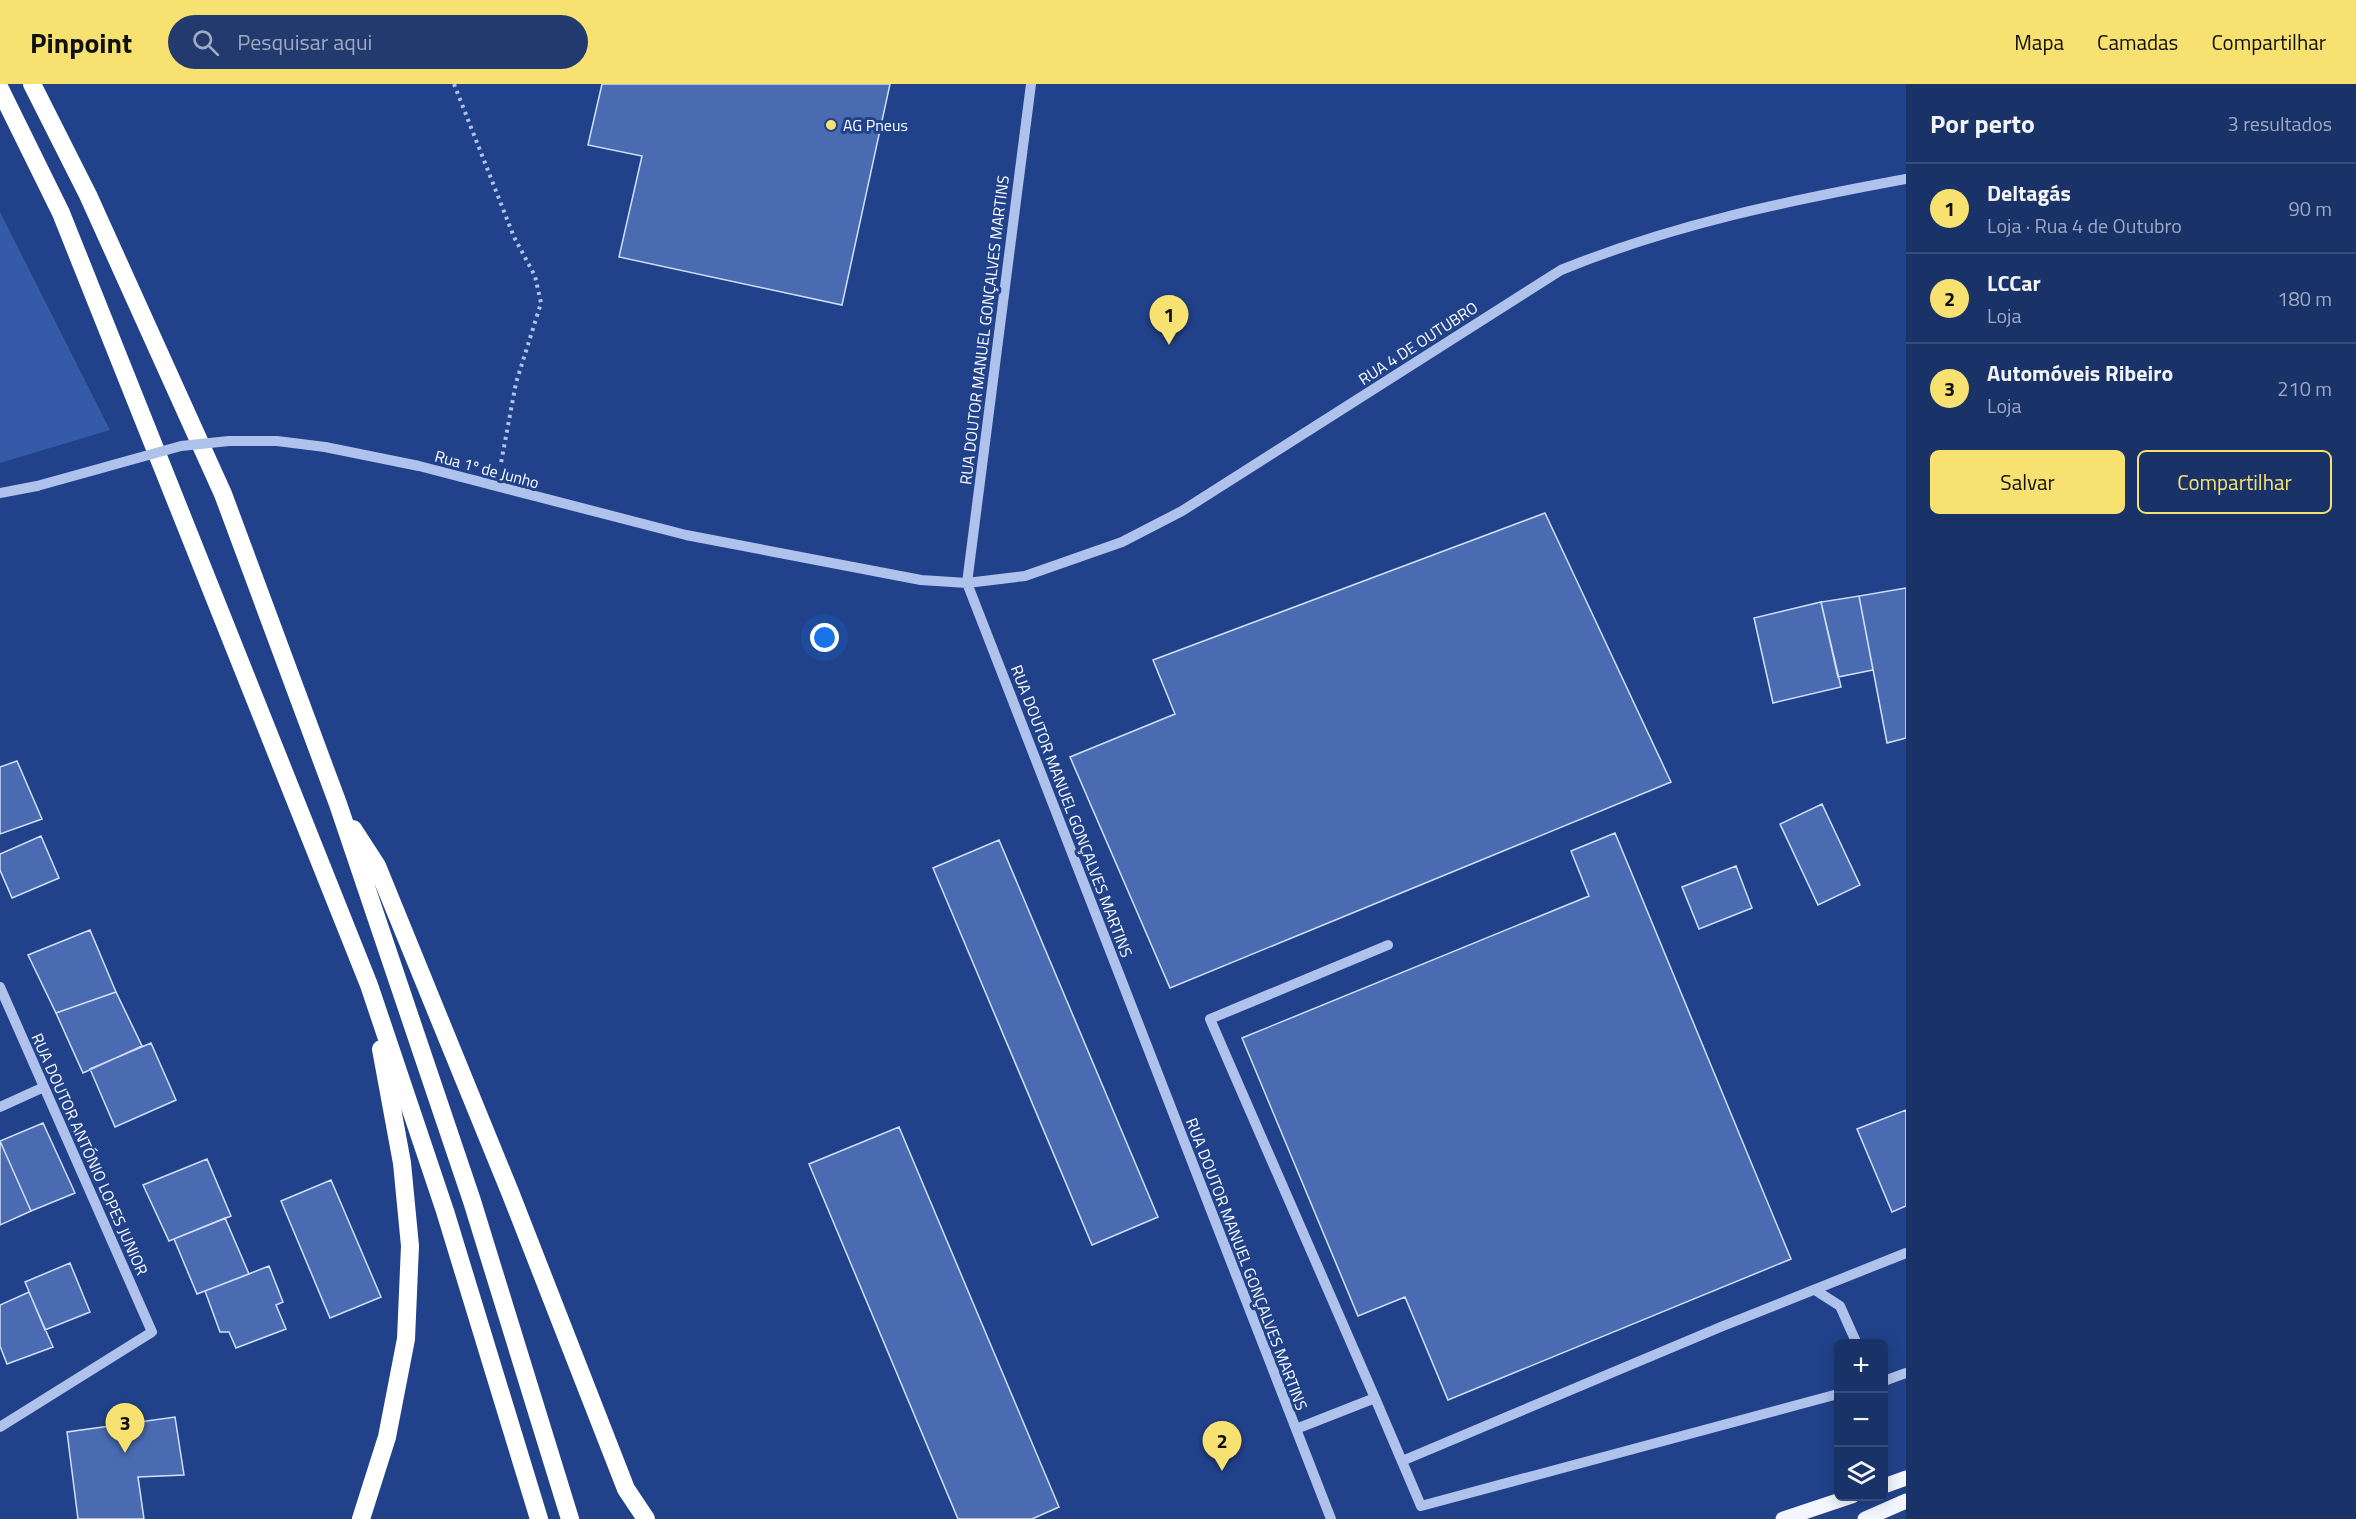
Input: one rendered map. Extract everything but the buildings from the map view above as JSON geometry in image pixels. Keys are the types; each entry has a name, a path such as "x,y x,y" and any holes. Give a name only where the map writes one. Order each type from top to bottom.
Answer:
{"highway":[{"path":"32,84 88,195 223,494 338,804 472,1201 570,1519"},
{"path":"0,89 61,213 369,985 445,1211 539,1519"},
{"path":"338,804 377,866 506,1181 626,1489 646,1519"},
{"path":"361,1519 387,1437 406,1339 410,1246 402,1163 369,985"}],"main road":[{"path":"1888,1485 1906,1478"},
{"path":"1783,1519 1839,1501"},
{"path":"1865,1519 1906,1501"}],"street":[{"name":"RUA DOUTOR MANUEL GONÇALVES MARTINS","path":"1031,84 967,583 1331,1519"},
{"name":"RUA 4 DE OUTUBRO","path":"967,583 1025,576 1122,542 1182,512 1561,270 1622,245 1689,224 1906,179"},
{"name":"Rua 1º de Junho","path":"0,493 37,486 181,446 229,441 277,441 325,447 419,466 686,535 921,580 967,583"},
{"path":"1388,945 1210,1019 1421,1506 1834,1395"},
{"name":"RUA DOUTOR ANTÓNIO LOPES JUNIOR","path":"0,987 152,1332 0,1427"},
{"path":"0,1107 44,1087"},
{"path":"1402,1461 1906,1253"},
{"path":"1815,1290 1840,1306 1855,1339"},
{"path":"1888,1380 1906,1373"},
{"path":"1296,1429 1376,1398"}],"path":[{"path":"454,84 514,237 535,276 541,303 516,383 495,487"}],"shaded area":[{"path":"0,212 110,430 0,463"}],"place":[{"name":"AG Pneus","path":"831,125"},
{"name":"Deltagás","path":"1169,345"},
{"name":"Automóveis Ribeiro","path":"125,1453"},
{"name":"LCCar","path":"1222,1471"}]}
